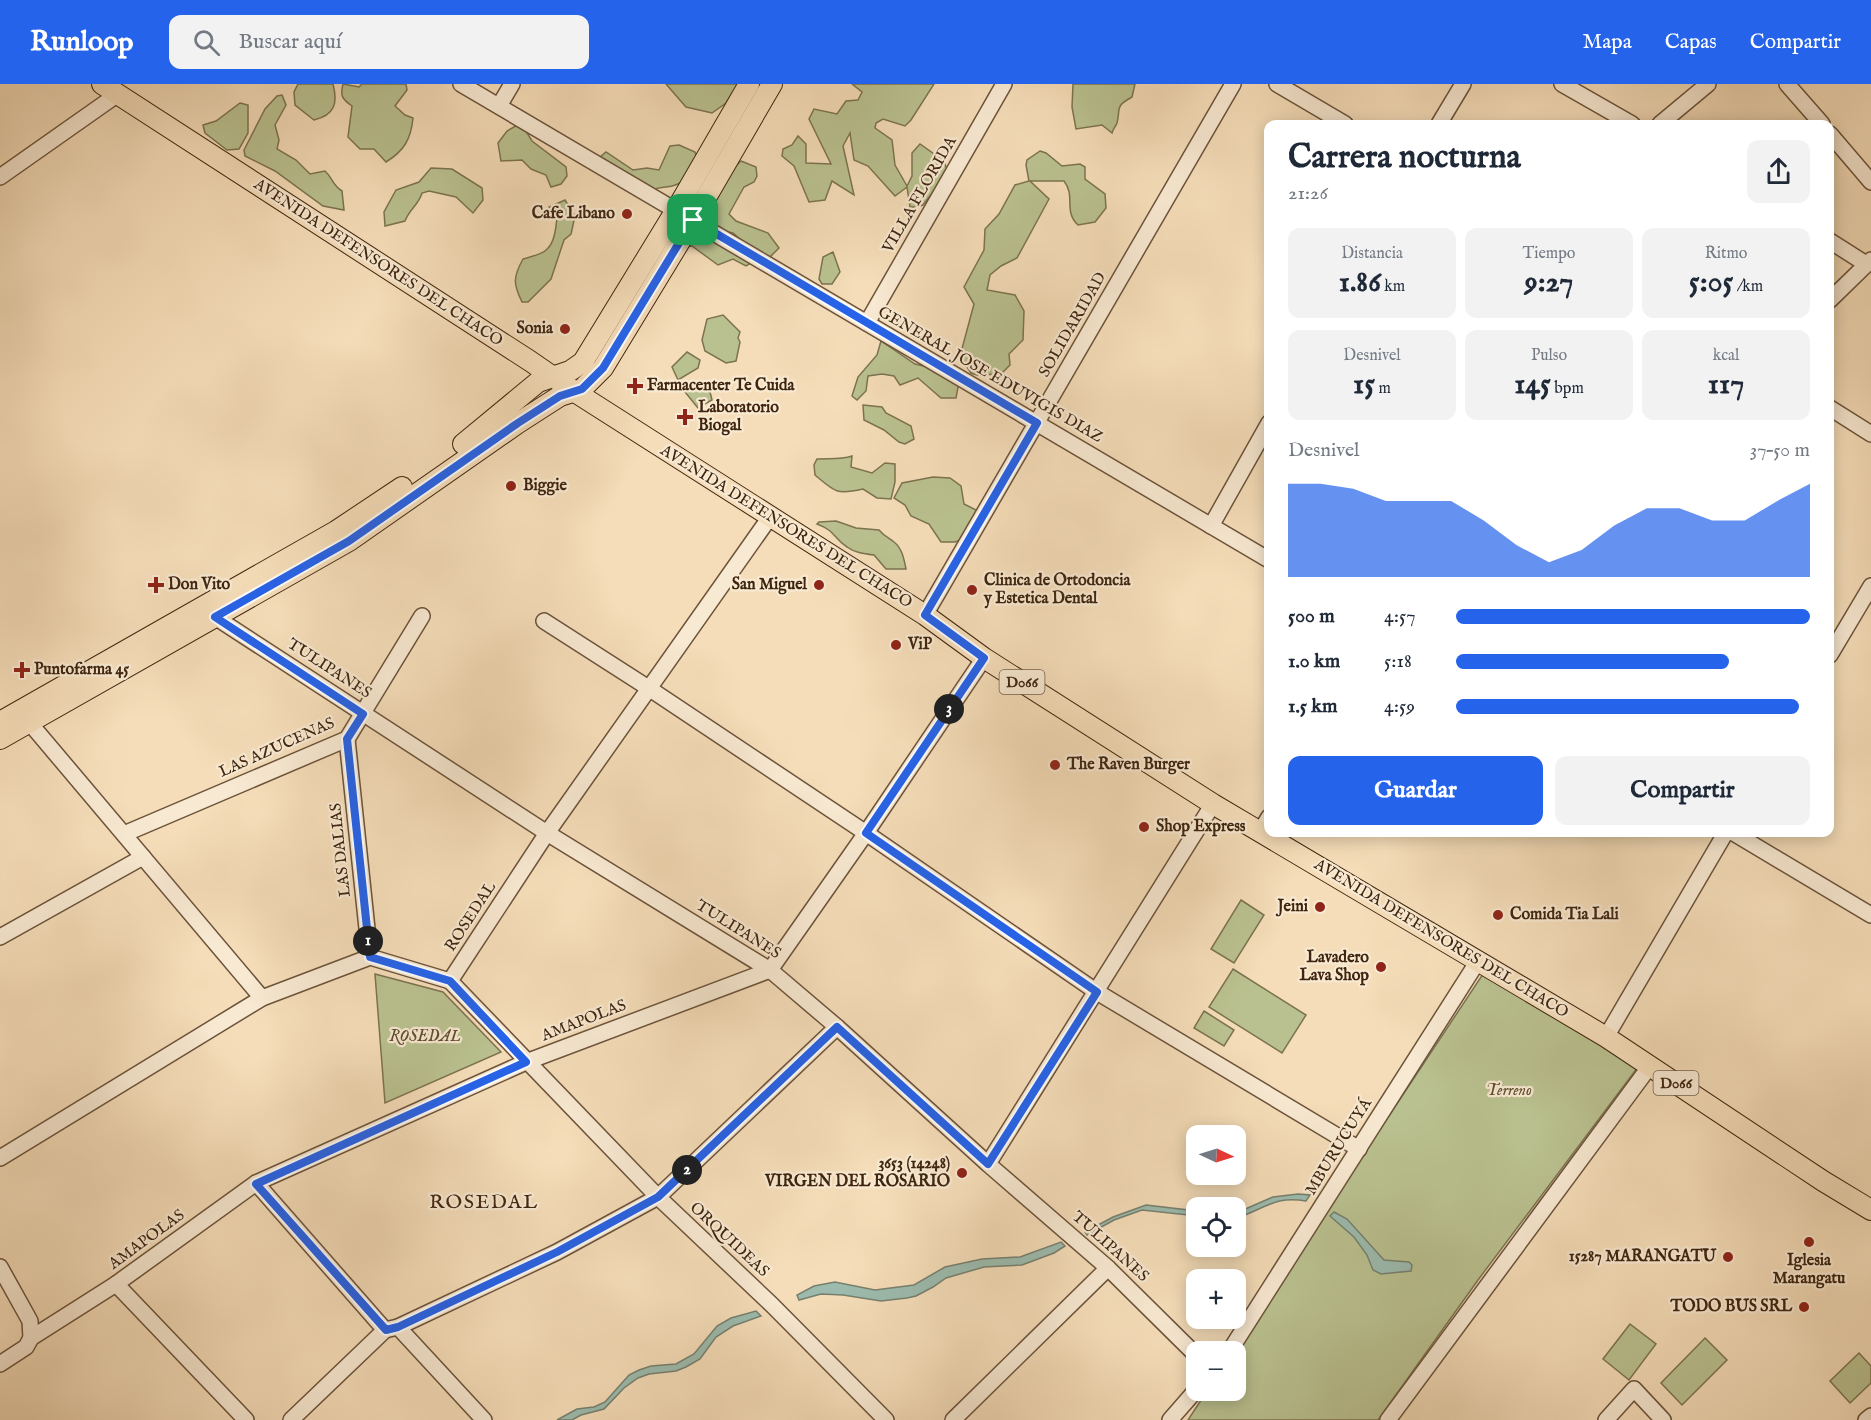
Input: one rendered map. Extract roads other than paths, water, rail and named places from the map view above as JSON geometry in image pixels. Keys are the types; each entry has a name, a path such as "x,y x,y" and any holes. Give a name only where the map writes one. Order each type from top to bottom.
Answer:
{"main road":[{"path":"0,739 24,716 211,611 349,541 518,423 560,396 582,389 603,368 684,215 749,84"},
{"path":"211,611 392,494 478,434 538,382 570,371 583,362 772,84"},
{"name":"AVENIDA DEFENSORES DEL CHACO","path":"110,89 575,392 925,615 984,658 1213,804 1264,825"},
{"path":"0,722 24,716"},
{"name":"AVENIDA DEFENSORES DEL CHACO","path":"1284,837 1478,961 1606,1037 1823,1181 1871,1210"}],"street":[{"name":"GENERAL JOSE EDUVIGIS DIAZ","path":"460,84 1264,557"},
{"path":"499,106 512,84"},
{"name":"VILLA FLORIDA","path":"867,323 1004,84"},
{"name":"SOLIDARIDAD","path":"925,615 1233,84"},
{"path":"1277,84 1338,120"},
{"path":"1441,120 1463,84"},
{"path":"1562,84 1625,120"},
{"path":"1665,120 1708,84"},
{"path":"1787,84 1818,120"},
{"path":"0,177 110,89"},
{"path":"1834,139 1871,182"},
{"path":"1834,243 1868,262 1834,296"},
{"path":"1834,411 1871,434"},
{"path":"1211,526 1264,432"},
{"name":"ROSEDAL","path":"450,981 547,833 770,517"},
{"path":"1834,648 1871,586"},
{"name":"TULIPANES","path":"211,611 363,714 547,833 770,970 1108,1268 1186,1345"},
{"name":"LAS AZUCENAS","path":"124,834 347,739 422,616"},
{"path":"544,621 866,833 1097,992 1359,1149"},
{"path":"770,970 984,658"},
{"path":"24,716 262,998"},
{"name":"LAS DALIAS","path":"347,739 370,957"},
{"path":"988,1164 1213,804"},
{"path":"1606,1037 1723,837"},
{"path":"1740,837 1871,915"},
{"path":"0,937 143,857"},
{"path":"0,1158 262,998 370,957 450,981"},
{"name":"MBURUCUYÁ","path":"1236,1341 1478,961"},
{"name":"AMAPOLAS","path":"0,1364 26,1347 32,1338 116,1284 256,1184 526,1062 770,970"},
{"name":"ORQUIDEAS","path":"450,981 658,1197 772,1305 883,1419"},
{"path":"291,1420 392,1328 557,1252 658,1197 837,1027"},
{"path":"1388,1420 1650,1066"},
{"path":"256,1184 392,1328 484,1420"},
{"path":"0,1267 30,1321 32,1338"},
{"path":"953,1420 1108,1268"},
{"path":"116,1284 246,1420"},
{"path":"1606,1420 1634,1389 1663,1420"},
{"path":"1170,1420 1187,1401"},
{"path":"1866,1420 1871,1416"}],"place":[{"name":"Cafe Libano","path":"627,214"},
{"name":"Sonia","path":"565,329"},
{"name":"Farmacenter Te Cuida","path":"635,386"},
{"name":"Laboratorio Biogal","path":"685,417"},
{"name":"Biggie","path":"511,486"},
{"name":"Don Vito","path":"156,585"},
{"name":"San Miguel","path":"819,585"},
{"name":"Clinica de Ortodoncia y Estetica Dental","path":"972,590"},
{"name":"ViP","path":"896,645"},
{"name":"Puntofarma 45","path":"22,670"},
{"name":"The Raven Burger","path":"1055,765"},
{"name":"Shop Express","path":"1144,827"},
{"name":"Jeini","path":"1320,907"},
{"name":"Comida Tia Lali","path":"1498,915"},
{"name":"Lavadero Lava Shop","path":"1381,967"},
{"name":"3653 (14248) VIRGEN DEL ROSARIO","path":"962,1173"},
{"name":"Iglesia Marangatu","path":"1809,1242"},
{"name":"15287 MARANGATU","path":"1728,1257"},
{"name":"TODO BUS SRL","path":"1804,1307"}],"district":[{"name":"ROSEDAL","path":"484,1202"}],"park label":[{"name":"Terreno","path":"1509,1091"}]}
